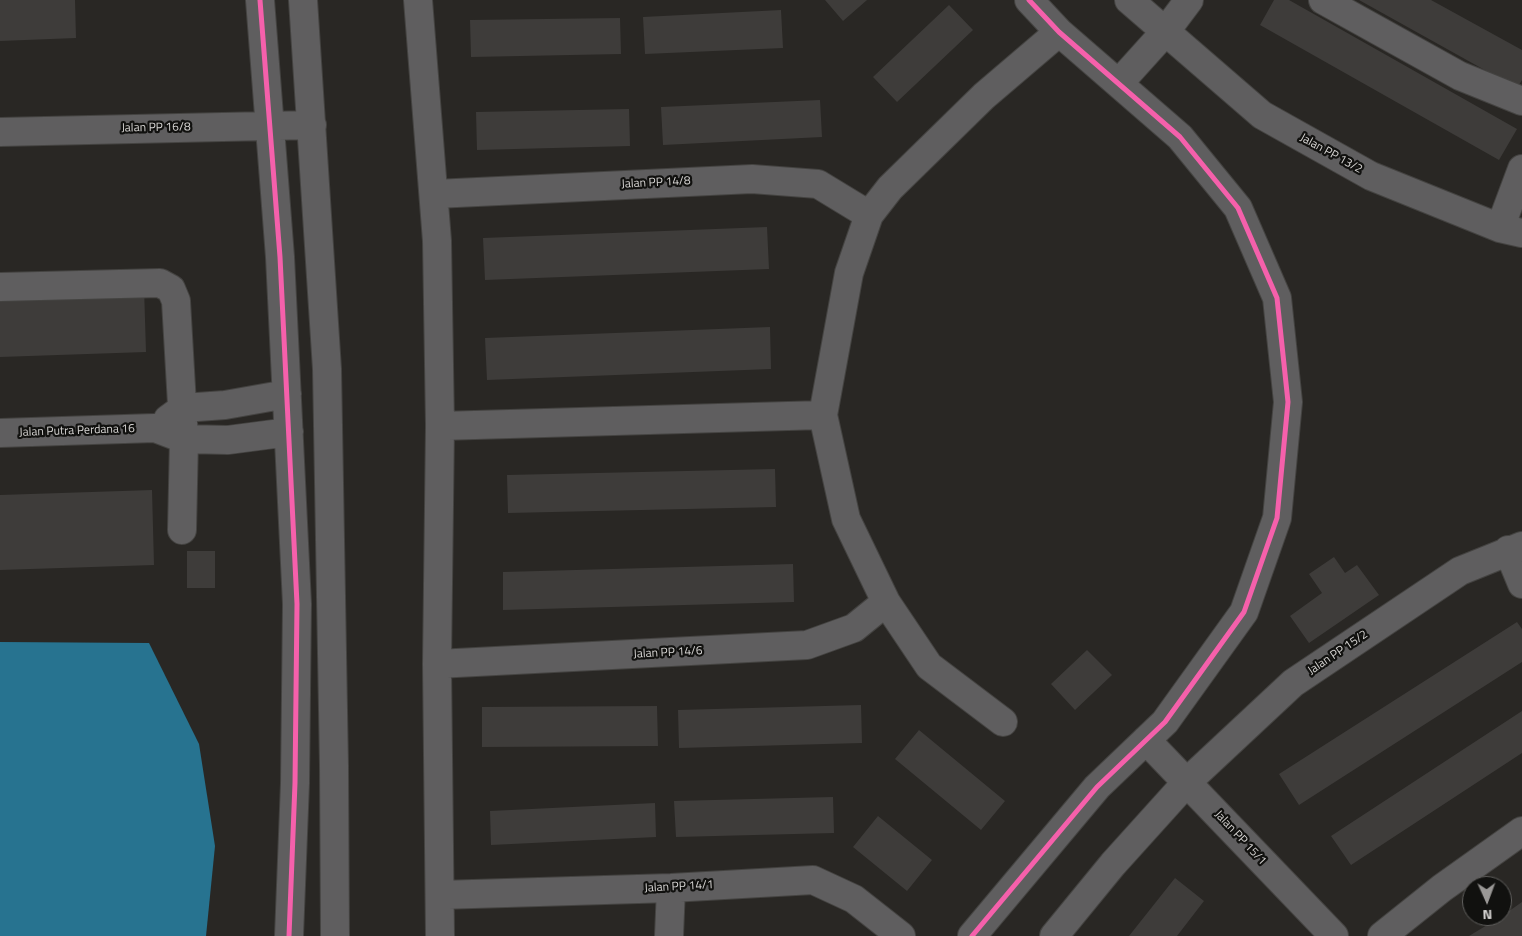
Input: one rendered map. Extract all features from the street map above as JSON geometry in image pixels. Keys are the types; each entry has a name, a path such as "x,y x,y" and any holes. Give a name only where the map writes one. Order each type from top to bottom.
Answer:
{"street":[{"path":"260,0 287,394 297,604 295,782 289,936"},
{"path":"303,0 327,369 334,746 334,936"},
{"path":"418,0 435,194 440,426 438,664 440,936"},
{"path":"972,936 1098,787 1165,722 1244,612 1277,518 1288,402 1276,298 1238,208 1180,138 1059,32 1029,0"},
{"name":"Jalan PP 13/2","path":"1129,0 1262,115 1371,176 1511,230"},
{"path":"1119,83 1165,32 1189,0"},
{"path":"1323,0 1460,76 1522,101"},
{"path":"1003,722 928,666 886,602 846,519 823,415 849,273 869,215 890,188 984,96 1059,32"},
{"name":"Jalan PP 16/8","path":"0,132 312,125"},
{"path":"1511,230 1522,169"},
{"name":"Jalan PP 14/8","path":"435,194 752,179 818,184 869,215"},
{"path":"0,287 160,283 171,289 176,301 183,408 182,530"},
{"path":"289,432 327,369"},
{"path":"155,428 183,408 225,405 287,394"},
{"path":"440,426 823,415"},
{"name":"Jalan Putra Perdana 16","path":"0,433 155,428 184,439 228,440 289,432"},
{"path":"1515,548 1522,584"},
{"name":"Jalan PP 15/2","path":"1054,936 1113,864 1187,782 1293,683 1460,571 1515,548"},
{"name":"Jalan PP 14/6","path":"438,664 807,645 854,628 886,602"},
{"name":"Jalan PP 15/1","path":"1146,740 1334,936"},
{"path":"1382,936 1442,888 1522,831"},
{"name":"Jalan PP 14/1","path":"440,895 671,888 813,880 854,899 901,936"},
{"path":"669,936 671,888"}],"water":[{"path":"0,642 149,643 199,744 215,846 206,936 0,936"}],"building":[{"path":"0,0 75,0 76,38 0,41"},
{"path":"825,0 867,0 843,21"},
{"path":"1274,0 1289,0 1517,129 1499,160 1260,25"},
{"path":"1359,0 1431,0 1522,50 1522,80 1517,88"},
{"path":"949,5 973,30 897,102 873,77"},
{"path":"781,10 783,48 645,54 643,17"},
{"path":"620,18 621,54 471,57 470,20"},
{"path":"820,100 822,137 663,145 661,107"},
{"path":"629,109 630,146 477,150 476,112"},
{"path":"767,227 769,269 485,280 483,238"},
{"path":"144,287 146,352 0,357 0,292"},
{"path":"770,327 771,369 487,380 485,338"},
{"path":"775,469 776,507 508,513 507,475"},
{"path":"152,490 154,565 0,570 0,495"},
{"path":"187,551 215,551 215,588 187,588"},
{"path":"1334,557 1345,573 1357,565 1379,595 1309,643 1290,616 1322,593 1309,574"},
{"path":"793,564 794,602 503,610 503,572"},
{"path":"1517,622 1522,629 1522,662 1299,805 1279,774"},
{"path":"1087,650 1112,675 1075,710 1051,684"},
{"path":"861,705 862,743 679,748 678,710"},
{"path":"657,706 658,746 482,747 482,707"},
{"path":"1522,711 1522,753 1351,865 1331,836"},
{"path":"919,730 1005,801 981,830 895,759"},
{"path":"833,797 834,833 676,837 674,801"},
{"path":"655,803 656,837 491,845 490,811"},
{"path":"878,816 932,860 907,891 853,847"},
{"path":"1175,878 1204,901 1177,936 1129,936"},
{"path":"1522,902 1522,936 1469,936 1486,926 1512,926 1512,909"}],"cycle path":[{"path":"260,0 280,257 297,604 295,783 289,936"},
{"path":"972,936 1097,787 1165,722 1244,612 1277,518 1288,402 1277,298 1238,208 1180,137 1059,32 1029,0"}]}
